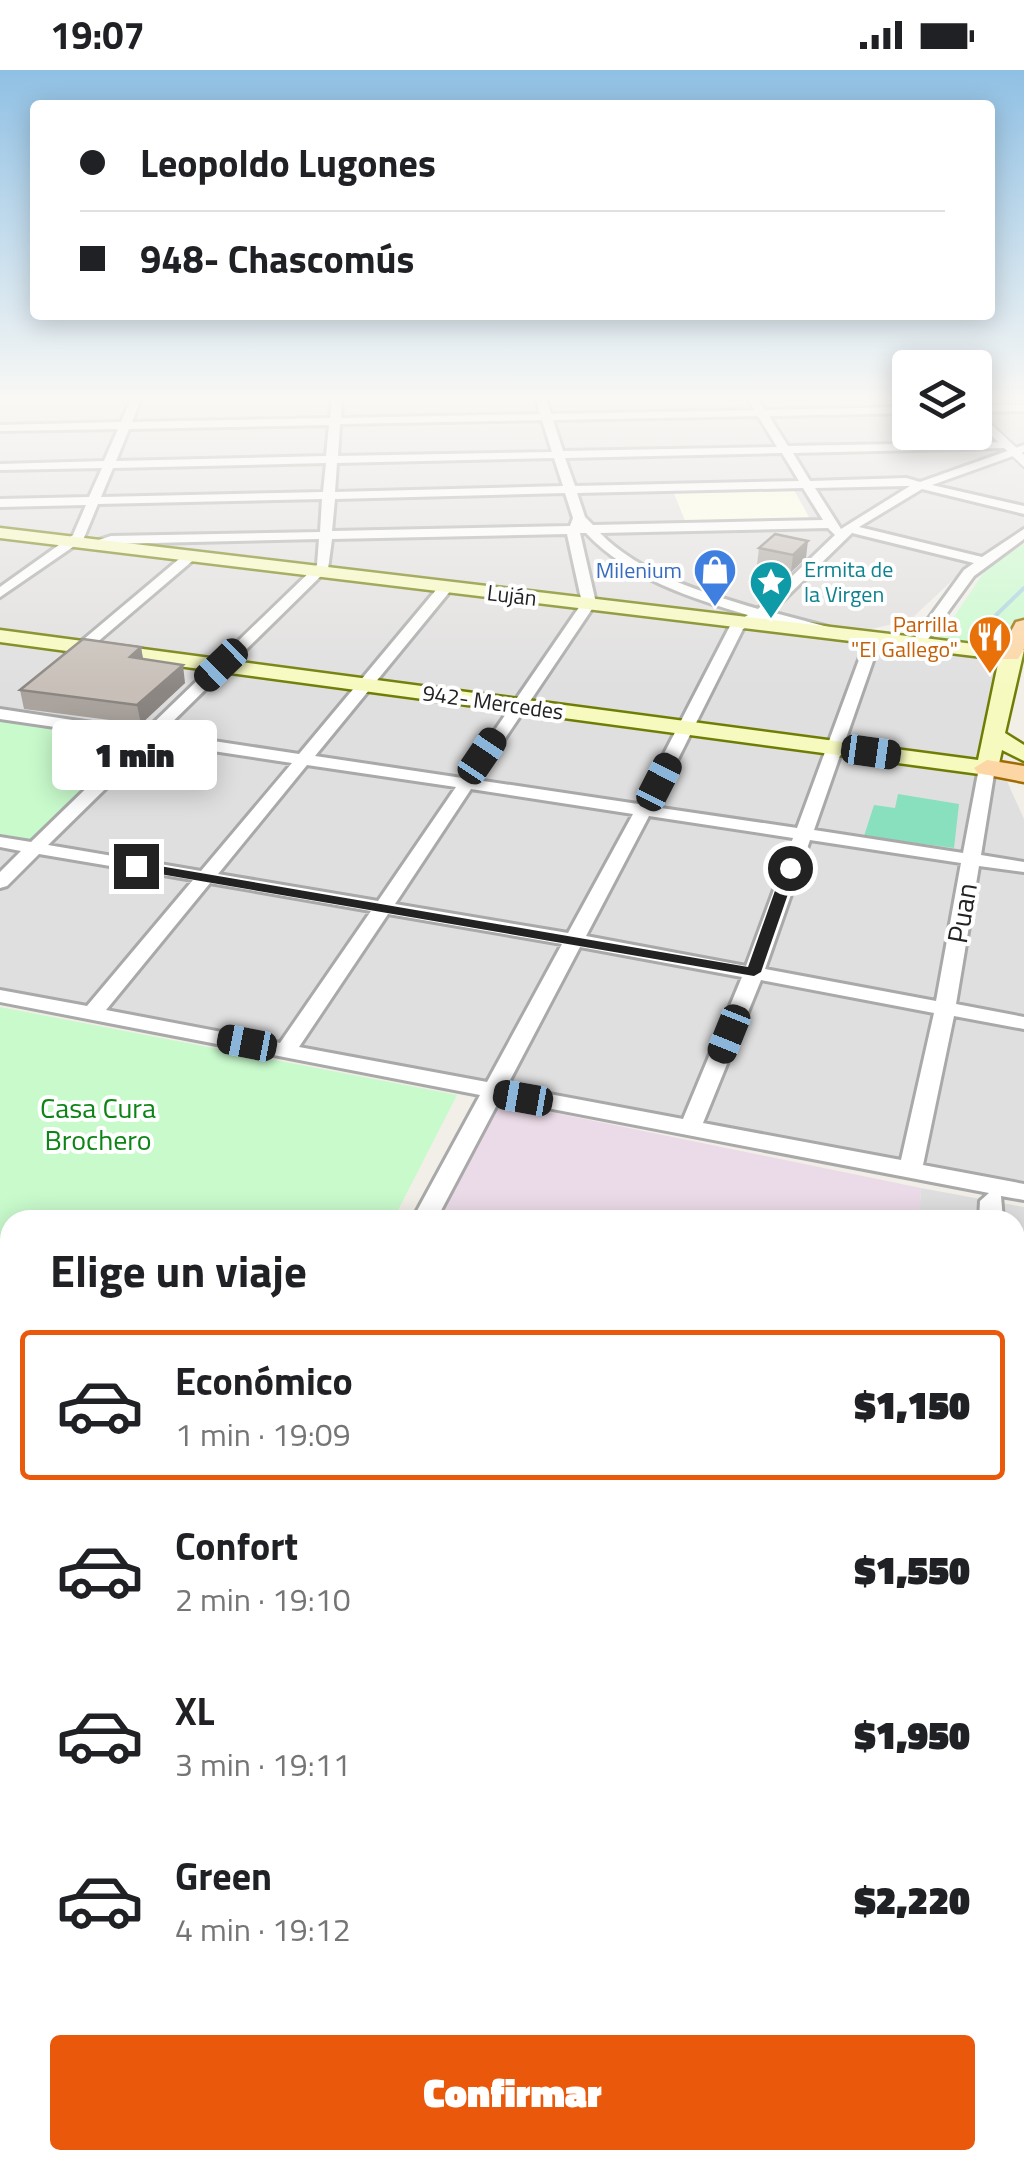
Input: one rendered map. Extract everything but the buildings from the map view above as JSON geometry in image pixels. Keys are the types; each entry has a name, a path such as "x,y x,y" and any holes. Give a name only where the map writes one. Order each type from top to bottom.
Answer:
{"main road":[{"name":"Luján","path":"0,533 589,604 755,618 837,634 1017,655"},
{"path":"1017,655 1024,626"},
{"name":"942- Mercedes","path":"0,636 987,768"},
{"name":"Puan","path":"987,768 992,735 1017,655"},
{"path":"992,735 1024,754"},
{"path":"987,768 1024,774"}],"street":[{"path":"83,543 93,494"},
{"path":"0,503 326,494 323,566 0,882"},
{"path":"571,494 581,526 660,577 755,618"},
{"path":"810,494 828,524"},
{"path":"429,1210 645,808 737,626 755,618 846,533 910,494"},
{"path":"964,494 1024,510"},
{"path":"0,593 83,543 111,540 581,526 828,524 846,533 982,561"},
{"path":"286,1050 465,781 589,604 572,538 581,526"},
{"path":"918,644 958,586 982,561 1024,532"},
{"path":"56,669 190,557"},
{"path":"93,1014 446,587"},
{"path":"691,1126 754,972 874,638"},
{"path":"5,710 1024,866"},
{"name":"Puan","path":"910,1170 945,1010 987,768"},
{"path":"0,842 575,940 1024,1023"},
{"path":"0,996 489,1093 691,1126 1024,1192"}],"shaded area":[{"path":"0,494 1024,494 1024,528 972,562 910,620 871,629 0,531"},
{"path":"674,494 796,494 810,519 686,523"},
{"path":"0,536 1008,657 976,768 1006,779 1024,819 1024,1181 484,1088 0,989"},
{"path":"512,1104 921,1188 920,1210 444,1210 495,1110"},
{"path":"921,1188 1024,1207 1024,1210 920,1210"}],"green space":[{"path":"1024,544 1024,630 1014,647 939,639 988,566"},
{"path":"0,714 147,735 35,848 0,842"},
{"path":"898,794 959,804 954,848 864,836 874,805 895,808"},
{"name":"Casa Cura Brochero","path":"0,1007 457,1095 398,1210 0,1210"}],"waterway":[{"path":"1010,642 989,622 1024,588"}],"place":[{"name":"Milenium","path":"715,608"},
{"name":"Ermita de la Virgen","path":"771,620"},
{"name":"Parrilla \"El Gallego\"","path":"990,675"}],"route":[{"path":"136,866 754,972 790,868"}]}
